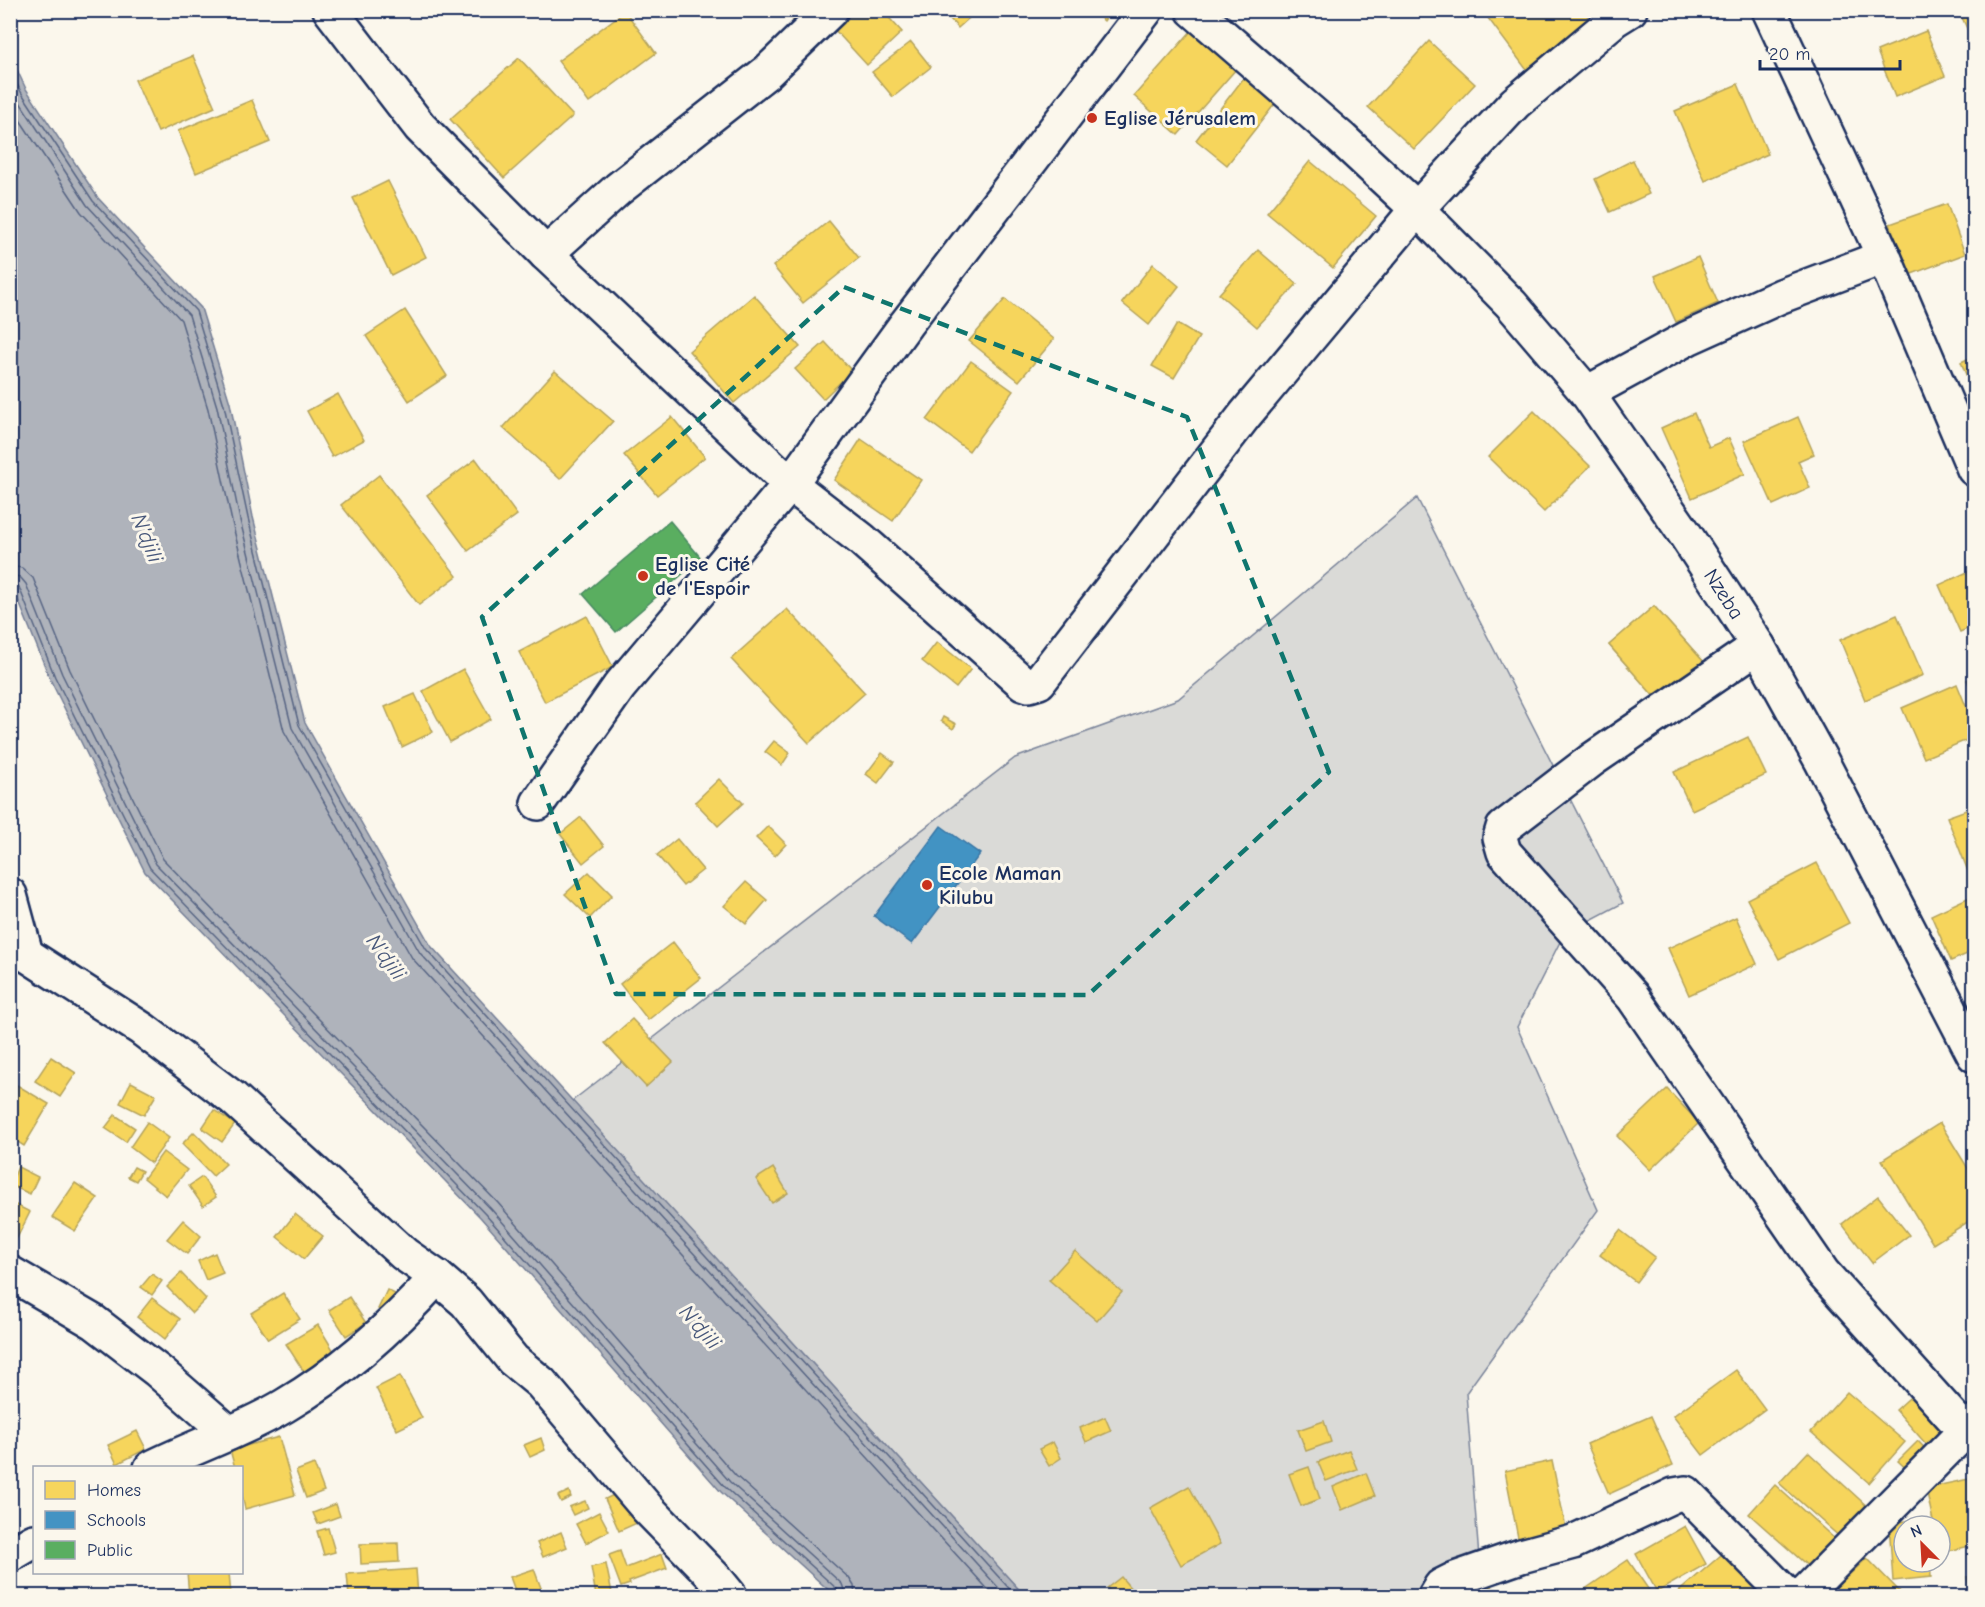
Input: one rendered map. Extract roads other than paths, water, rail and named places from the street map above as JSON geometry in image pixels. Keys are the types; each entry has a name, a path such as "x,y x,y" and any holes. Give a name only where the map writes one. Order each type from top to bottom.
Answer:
{"street":[{"path":"330,10 420,127 546,254 790,484 861,539 1029,686 1039,682 1245,415 1417,209 1515,103 1629,10"},
{"path":"546,254 618,189 766,72 831,10"},
{"path":"538,803 619,687 790,484 906,324 1146,10"},
{"name":"Nzeba","path":"1193,10 1342,139 1417,209 1511,304 1587,393 1685,534 1758,646 1970,1034"},
{"path":"1769,10 1884,257 1974,469"},
{"path":"1587,393 1688,338 1781,296 1884,257"},
{"path":"1758,646 1593,759 1503,828 1500,838 1504,852 1634,997 1823,1273 1970,1427 1802,1596"},
{"path":"10,895 18,949 142,1029 233,1098 390,1242 466,1302 513,1360 541,1383 647,1508 730,1596"},
{"path":"10,1273 94,1322 158,1371 229,1433"},
{"path":"153,1466 283,1407 321,1382 401,1316 437,1277"},
{"path":"1434,1596 1441,1586 1455,1579 1521,1556 1573,1542 1674,1495 1686,1493 1788,1596"},
{"path":"10,1555 33,1542"}],"water":[{"name":"N'djili","path":"10,55 26,89 98,198 201,308 230,403 253,517 305,723 431,946 1025,1596 835,1596 721,1492 481,1218 145,872 50,679 11,582"}],"place":[{"name":"Eglise Jérusalem","path":"1092,118"},
{"name":"Eglise Cité de l'Espoir","path":"643,576"},
{"name":"Ecole Maman Kilubu","path":"927,885"}]}
